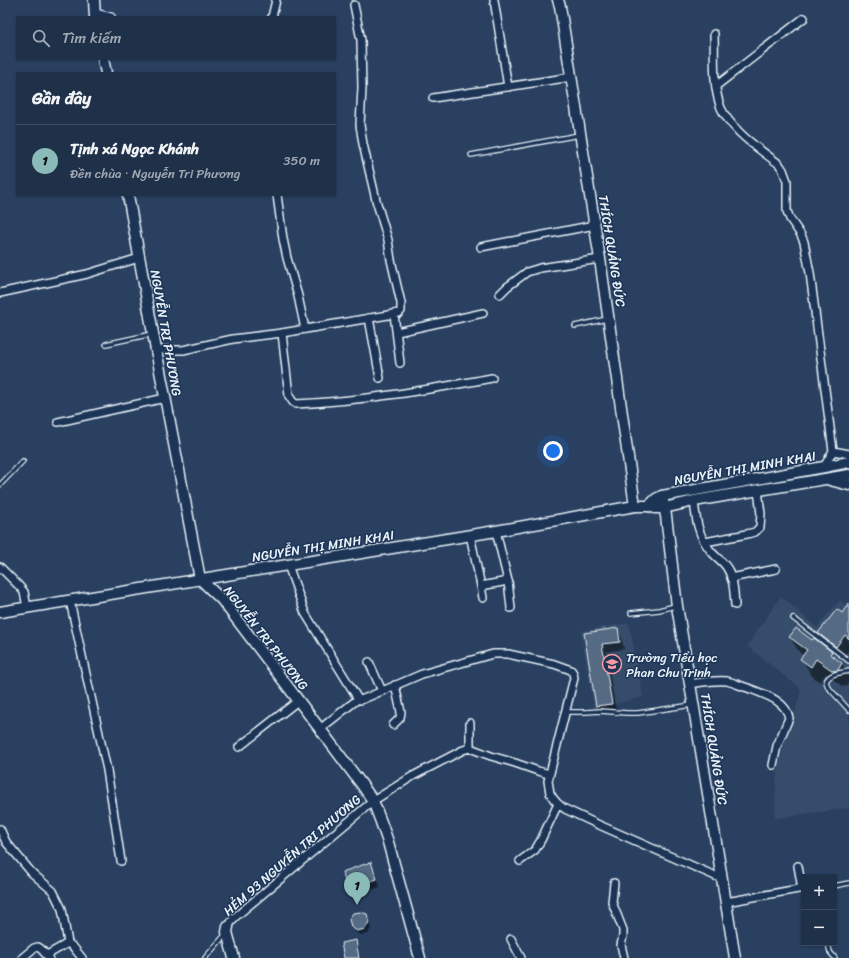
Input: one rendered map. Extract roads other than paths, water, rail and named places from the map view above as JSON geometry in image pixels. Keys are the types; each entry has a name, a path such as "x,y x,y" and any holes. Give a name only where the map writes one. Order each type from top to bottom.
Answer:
{"street":[{"path":"94,0 95,15"},
{"path":"272,16 276,0"},
{"path":"494,0 508,87"},
{"name":"THÍCH QUẢNG ĐỨC","path":"558,0 572,77 595,225 635,506"},
{"path":"156,350 183,350 233,339 282,333 394,314 401,311 401,303 388,240 376,200 360,125 362,88 361,40 354,6"},
{"path":"716,86 804,18"},
{"path":"714,34 716,86 722,110 740,134 779,164 786,175 787,212 790,220 801,235 804,242 810,273 833,451 824,467 826,479 849,485"},
{"path":"103,60 106,72"},
{"path":"433,98 572,77"},
{"name":"NGUYỄN TRI PHƯƠNG","path":"128,196 200,579 222,600 299,700 373,801 388,842 420,958"},
{"path":"277,196 286,252 305,329"},
{"path":"481,247 595,225"},
{"path":"0,293 87,274 139,258"},
{"path":"500,294 527,272 540,268 600,259"},
{"path":"397,332 483,313"},
{"path":"394,314 400,363"},
{"path":"370,318 380,378"},
{"path":"282,333 289,396 296,404 369,398 492,378"},
{"path":"58,422 165,398"},
{"path":"833,451 848,454"},
{"name":"NGUYỄN THỊ MINH KHAI","path":"649,506 656,499 662,496 824,467 848,454"},
{"name":"NGUYỄN THỊ MINH KHAI","path":"0,612 496,531 635,506 664,508 694,501 849,475"},
{"path":"705,542 755,532 760,527 761,514 758,490"},
{"name":"THÍCH QUẢNG ĐỨC","path":"662,496 666,516 677,606 735,958"},
{"path":"694,501 697,524 701,536 710,550 727,567 732,578 735,605"},
{"path":"496,531 508,581 511,608"},
{"path":"470,535 483,598"},
{"path":"288,565 306,613 358,699"},
{"path":"0,567 20,586 24,592 28,608"},
{"path":"732,578 776,569"},
{"path":"481,586 508,581"},
{"path":"70,601 107,770 121,861"},
{"path":"320,729 358,699 361,700 422,674 493,654 508,654 554,664 571,670 574,678 549,774 548,780 550,793 558,804 565,809 722,879"},
{"path":"369,662 382,691"},
{"path":"690,684 714,681 734,683 764,694 784,707 789,718 777,746 773,765"},
{"path":"393,725 400,718 402,712 395,685"},
{"path":"239,747 299,700"},
{"path":"470,723 470,748 549,774"},
{"name":"HẺM 93 NGUYỄN TRI PHƯƠNG","path":"228,929 234,918 373,801 412,776 463,750 470,748"},
{"path":"520,861 535,850 558,804"},
{"path":"0,829 6,842 32,873 53,891 62,909 68,943 82,958"},
{"path":"798,866 801,879"},
{"path":"614,883 612,902 623,930 624,936 621,945 624,958"},
{"path":"726,902 801,888"},
{"path":"228,929 234,958"},
{"path":"511,939 521,958"},
{"path":"22,958 34,948 38,947 48,957 68,943"}],"lane":[{"path":"471,155 580,134"},
{"path":"574,326 608,319"},
{"path":"106,344 153,334"},
{"path":"0,485 23,461"},
{"path":"631,613 659,610 677,606"},
{"path":"793,618 849,661"},
{"path":"849,671 834,674 827,678 826,682 828,687 849,710"},
{"path":"566,712 600,710 638,713 694,705"},
{"path":"837,885 849,883"},
{"path":"205,958 228,929"},
{"path":"829,946 830,952 835,958"}],"place":[{"name":"Trường Tiểu học Phan Chu Trinh","path":"612,664"},
{"name":"Tịnh xá Ngọc Khánh","path":"357,905"}]}
